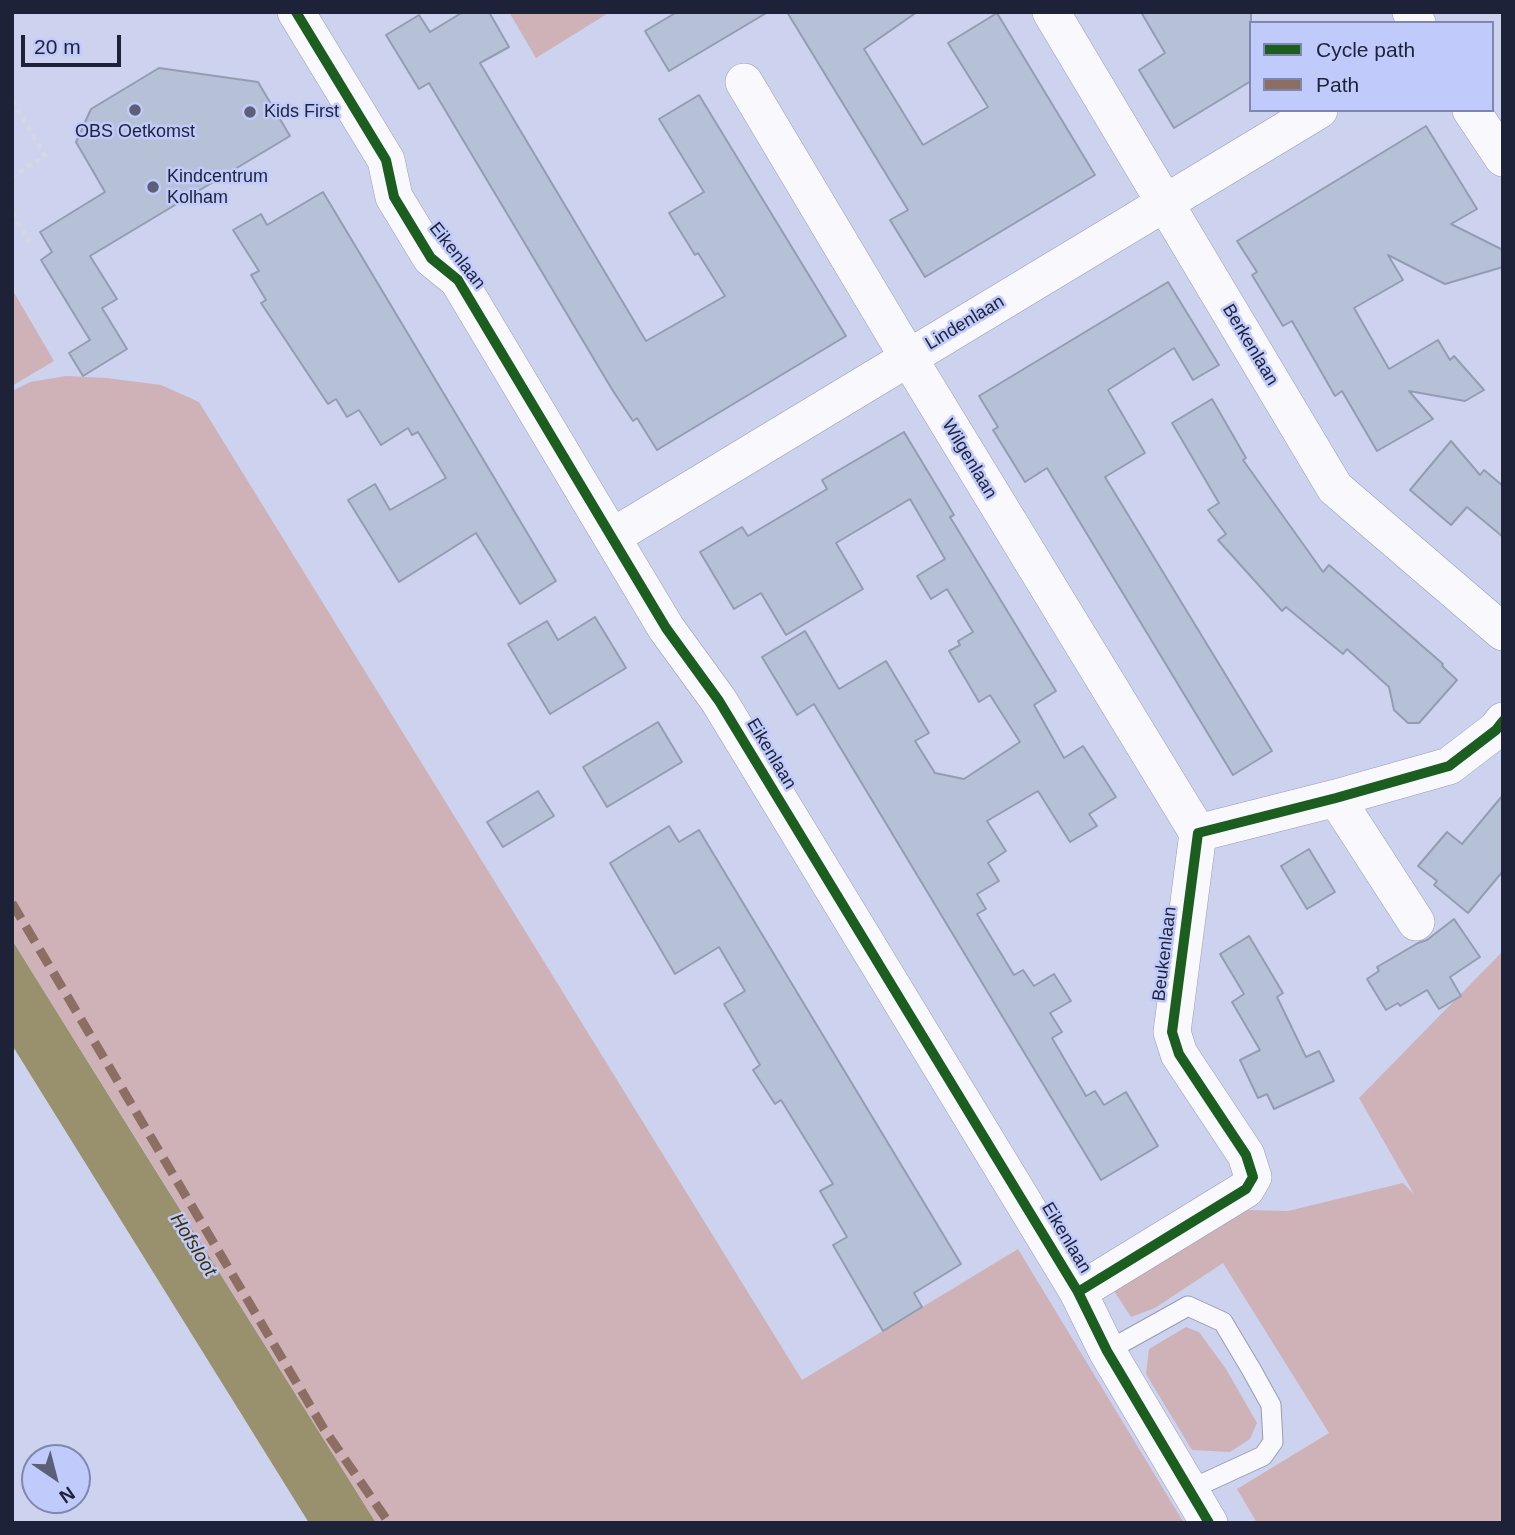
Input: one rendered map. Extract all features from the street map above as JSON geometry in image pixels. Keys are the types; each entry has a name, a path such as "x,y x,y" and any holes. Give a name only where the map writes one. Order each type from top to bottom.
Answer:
{"street":[{"name":"Eikenlaan","path":"296,12 386,160 394,197 431,258 458,280 666,628 719,702 1078,1292 1107,1351 1209,1523"},
{"name":"Berkenlaan","path":"1051,12 1335,488 1503,632"},
{"name":"Wilgenlaan","path":"744,82 1198,834"},
{"name":"Lindenlaan","path":"612,537 1316,112"},
{"path":"1472,112 1503,158"},
{"path":"1198,834 1449,766 1496,730 1503,721"},
{"path":"1336,798 1416,922"},
{"name":"Beukenlaan","path":"1078,1292 1246,1189 1254,1177 1246,1155 1180,1054 1172,1032 1198,834"}],"lane":[{"path":"1107,1351 1188,1306 1223,1322 1244,1357 1271,1405 1273,1441 1263,1455 1189,1489"}],"path":[{"path":"12,101 45,156 12,177"},
{"path":"12,213 29,242"}],"shaded area":[{"path":"509,12 610,12 536,58"},
{"path":"12,289 54,361 12,386"},
{"path":"66,376 161,385 199,402 802,1380 1018,1249 1184,1523 376,1523 12,940 12,391 30,382"},
{"path":"1503,951 1503,1523 1257,1523 1237,1489 1329,1433 1223,1263 1155,1308 1131,1317 1114,1291 1245,1210 1288,1211 1403,1183 1414,1194 1359,1098"},
{"path":"1186,1327 1199,1332 1226,1369 1257,1423 1250,1439 1230,1452 1192,1450 1146,1374 1149,1349"}],"water":[{"name":"Hofsloot","path":"12,940 376,1523 309,1523 12,1045"}],"building":[{"path":"463,12 489,12 509,47 480,63 646,341 725,296 669,213 704,192 659,119 699,95 846,336 657,450 637,418 633,421 613,391 429,83 419,89 386,35 419,15 430,32"},
{"path":"677,12 768,12 669,71 645,31"},
{"path":"787,12 917,12 864,49 923,145 988,107 948,43 997,13 1095,175 925,277 890,220 908,210"},
{"path":"1141,12 1251,12 1249,82 1174,128 1139,70 1165,53"},
{"name":"Kindcentrum Kolham","path":"159,68 258,82 290,136 90,256 117,299 102,308 127,349 83,376 69,353 90,340 41,260 52,252 40,232 105,192 76,142 91,109"},
{"path":"1426,126 1477,209 1451,224 1503,250 1503,267 1445,284 1388,255 1403,280 1354,308 1389,369 1438,340 1450,360 1454,356 1484,390 1465,401 1409,391 1433,419 1377,451 1342,391 1335,396 1292,321 1283,326 1252,275 1257,272 1237,241"},
{"path":"323,192 556,581 520,604 476,533 399,582 348,500 375,484 390,510 446,478 418,432 412,435 408,428 381,445 359,410 347,417 336,399 328,404 261,303 266,300 251,275 259,271 233,230 261,214 267,225"},
{"path":"1168,282 1219,365 1193,380 1174,348 1108,390 1145,453 1105,477 1272,751 1233,775 1047,468 1025,482 993,430 998,427 979,396"},
{"path":"1212,399 1246,458 1243,460 1323,572 1329,565 1443,664 1457,680 1419,723 1408,723 1394,710 1389,687 1347,649 1343,654 1286,607 1282,611 1218,540 1226,534 1208,510 1219,503 1172,423"},
{"path":"904,432 954,515 950,517 1056,691 1034,705 1064,758 1083,746 1116,797 1089,814 1097,826 1070,842 1038,791 987,821 1006,851 988,863 999,881 977,894 986,909 977,914 1014,975 1023,970 1034,986 1054,974 1071,1001 1050,1013 1062,1032 1052,1038 1086,1096 1095,1091 1104,1105 1126,1092 1158,1146 1101,1180 814,704 797,715 762,657 805,631 839,689 886,661 929,733 915,741 935,773 964,779 1020,742 990,695 979,702 949,651 960,645 958,641 973,632 947,589 931,599 917,576 945,559 910,499 836,543 863,589 786,635 761,593 734,609 700,552 742,527 748,536 827,489 822,480"},
{"path":"1451,441 1480,475 1484,470 1503,486 1503,537 1467,507 1451,525 1410,490"},
{"path":"595,617 626,668 550,714 508,644 547,621 558,640"},
{"path":"658,722 682,762 607,807 583,767"},
{"path":"538,791 554,816 503,847 487,822"},
{"path":"1503,795 1503,871 1468,913 1434,885 1437,881 1418,866 1447,832 1462,844"},
{"path":"669,826 679,842 699,830 961,1264 914,1293 922,1307 883,1331 833,1245 847,1237 820,1191 833,1184 781,1100 775,1104 753,1070 760,1065 724,1004 745,991 719,947 675,974 610,863"},
{"path":"1309,849 1335,892 1307,909 1281,866"},
{"path":"1454,919 1480,957 1450,977 1461,996 1439,1009 1427,990 1400,1006 1398,1003 1386,1010 1367,979 1379,971 1377,967 1427,940"},
{"path":"1249,936 1283,993 1277,997 1306,1057 1319,1051 1334,1081 1274,1109 1267,1094 1258,1098 1240,1060 1260,1050 1232,1002 1244,994 1220,954"}],"marked path":[{"path":"12,903 324,1429 389,1523"}],"cycle path":[{"path":"296,12 386,160 394,197 431,258 458,280 666,628 719,701 1078,1292 1107,1351 1209,1523"},
{"path":"1078,1292 1246,1189 1253,1177 1246,1155 1179,1054 1172,1032 1198,833 1449,766 1496,730 1503,721"}],"place":[{"name":"OBS Oetkomst","path":"135,110"},
{"name":"Kids First","path":"250,112"},
{"name":"Kindcentrum Kolham","path":"153,187"}]}
